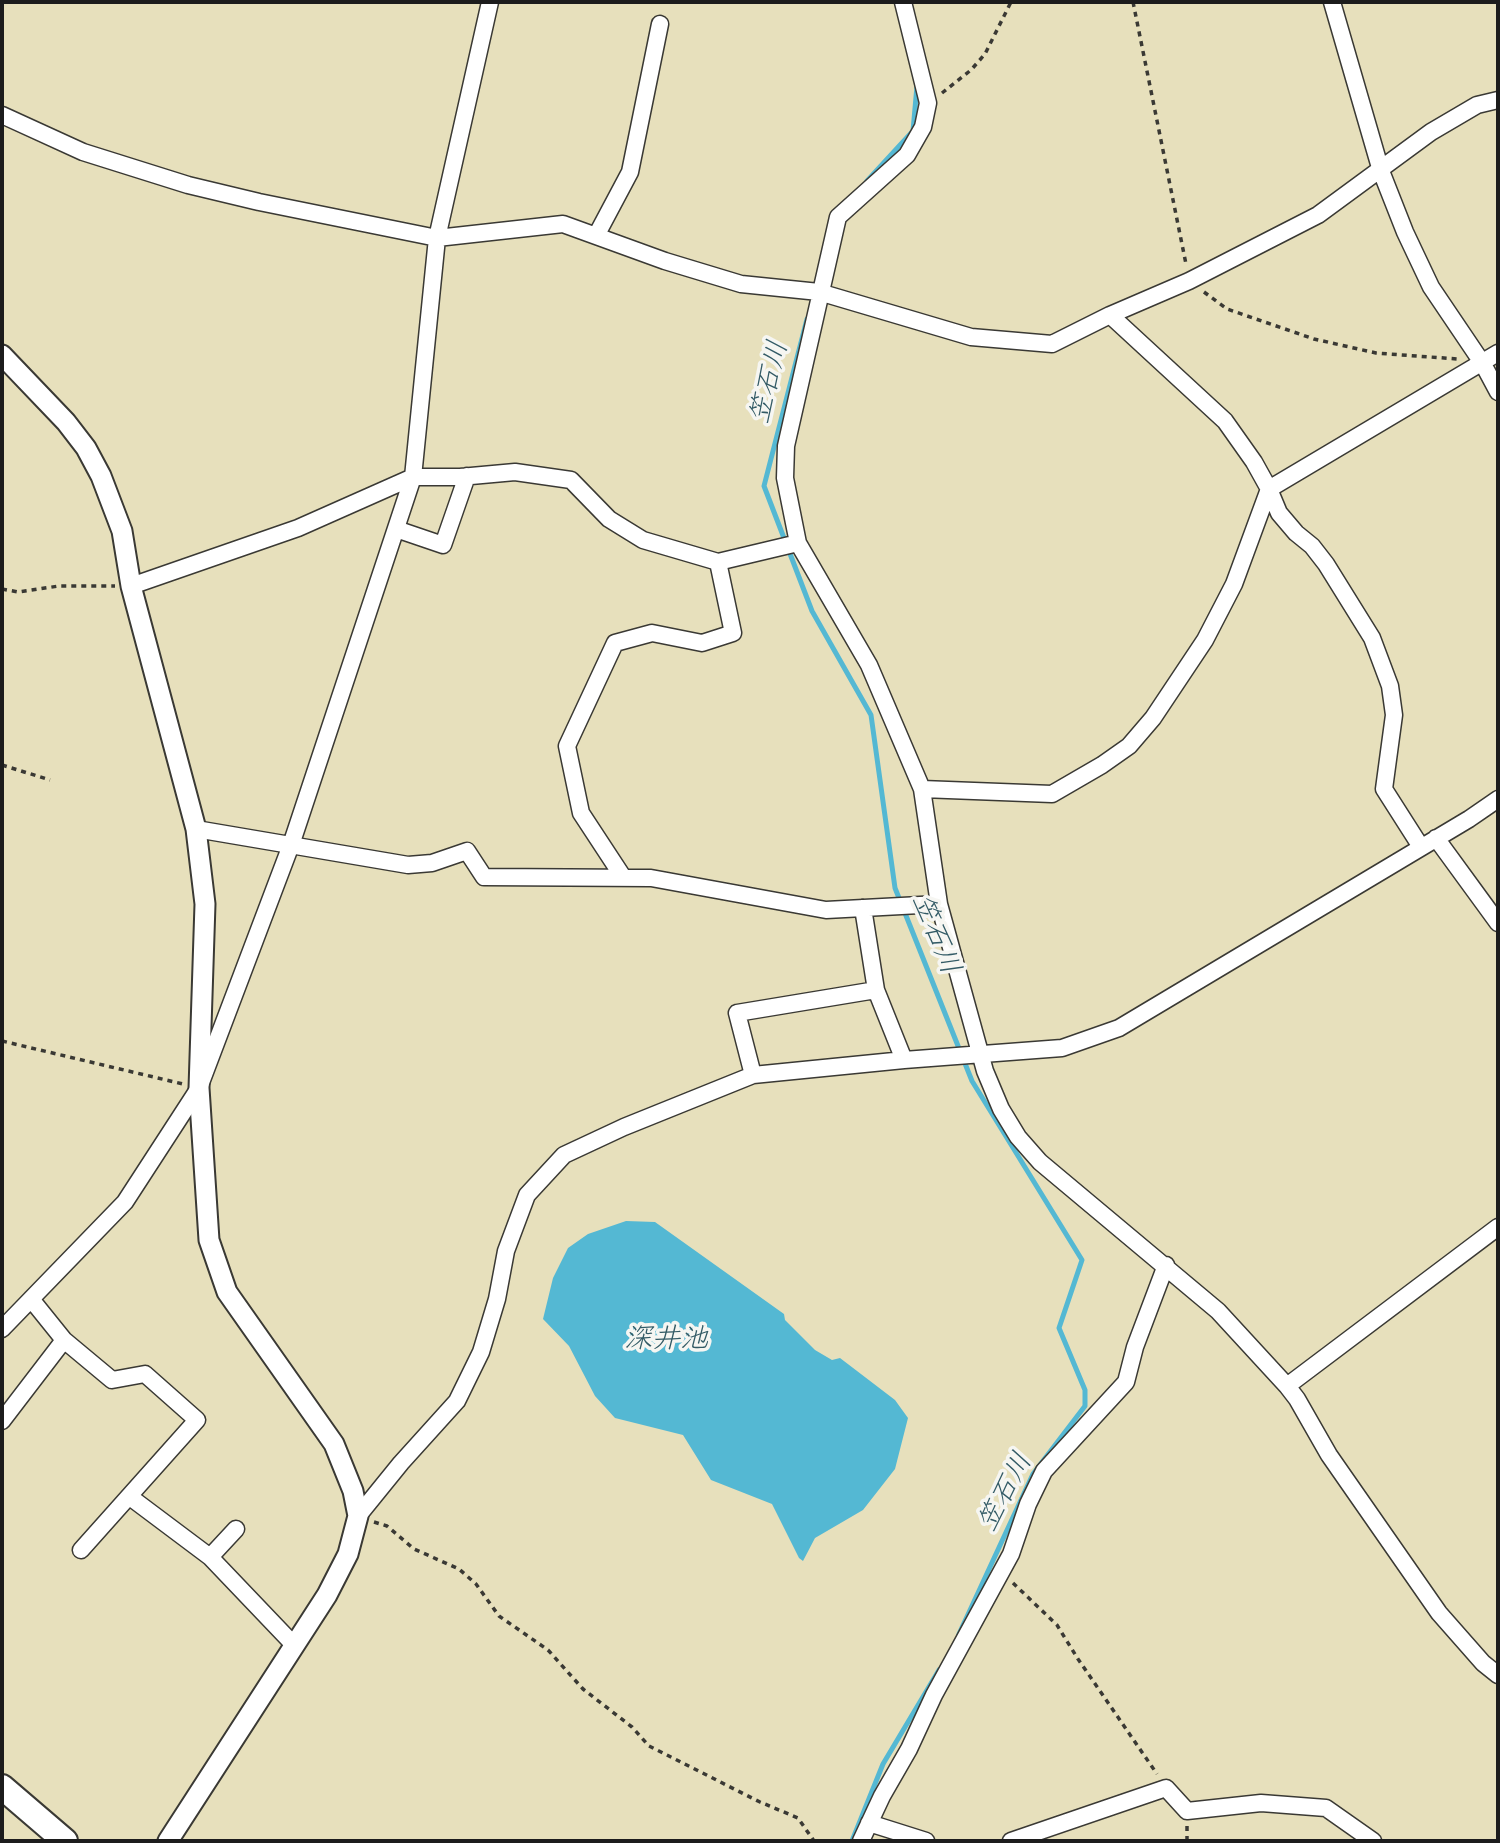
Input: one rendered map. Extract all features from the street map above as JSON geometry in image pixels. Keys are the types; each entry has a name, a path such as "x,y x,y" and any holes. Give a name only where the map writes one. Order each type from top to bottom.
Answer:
{"main road":[{"path":"2,1787 65,1841"}],"street":[{"path":"2,1329 125,1202 199,1088 291,845 413,477 437,238 489,2"},
{"path":"903,2 929,103 923,127 907,155 838,217 786,446 785,478 798,543 869,666 922,789 939,904 980,1054 1001,1109 1018,1137 1040,1162 1218,1311 1287,1386 1329,1455 1439,1613 1483,1663 1498,1675"},
{"path":"1332,2 1381,171 1405,232 1431,287 1483,364 1498,392"},
{"path":"596,236 630,172 660,24"},
{"path":"2,115 83,152 188,185 437,238 563,224 741,284 819,292 971,337 1052,344 1110,315 1189,281 1318,215 1431,132 1477,105 1498,100"},
{"path":"1110,315 1225,421 1254,462 1279,513 1326,564 1372,638 1390,686 1395,715 1384,789 1421,847"},
{"path":"922,789 1052,794 1129,746 1153,718 1205,640 1234,584 1269,489 1498,354"},
{"path":"2,355 86,448 102,476 122,531 131,586 196,829 205,904 199,1088 209,1240 227,1292 334,1444 353,1491 358,1516"},
{"path":"131,586 298,528 413,477 515,472 571,480 609,519 643,540 718,562 798,543"},
{"path":"396,529 443,545 467,476"},
{"path":"623,877 581,813 567,746 615,643 652,633 702,643 733,633 718,562"},
{"path":"167,1841 327,1595 348,1554 358,1516 457,1401 481,1352 498,1298 506,1251 527,1195 564,1155 635,1122 753,1075 1062,1048 1119,1028 1469,819 1498,799"},
{"path":"196,829 408,865 432,863 467,850 484,877 651,878 748,898 826,910 939,904"},
{"path":"1436,838 1498,923"},
{"path":"863,908 876,990 904,1060"},
{"path":"753,1075 737,1013 876,990"},
{"path":"1287,1386 1498,1227"},
{"path":"861,1841 934,1695 1011,1554 1028,1504 1044,1471 1126,1382 1135,1347 1166,1265"},
{"path":"31,1299 64,1340 112,1380 145,1374 197,1420 81,1550"},
{"path":"2,1421 64,1340"},
{"path":"130,1497 209,1557 294,1645"},
{"path":"209,1557 236,1529"},
{"path":"1011,1841 1166,1788 1187,1811 1261,1803 1326,1808 1373,1841"},
{"path":"869,1823 926,1841"}],"path":[{"path":"929,103 971,70 985,54 1012,2"},
{"path":"1133,2 1189,281 1227,309 1314,339 1376,354 1456,359 1483,364"},
{"path":"2,589 18,592 59,586 131,586"},
{"path":"2,765 50,780"},
{"path":"2,1041 199,1088"},
{"path":"358,1516 387,1526 414,1549 459,1569 476,1584 499,1616 548,1650 583,1689 632,1727 649,1746 798,1818 814,1841"},
{"path":"999,1574 1013,1583 1057,1625 1166,1788"}],"water":[{"name":"深井池","path":"626,1221 655,1222 784,1314 785,1320 815,1350 832,1360 840,1358 895,1400 908,1418 895,1469 863,1510 815,1538 803,1561 772,1504 711,1480 683,1435 615,1418 595,1396 569,1346 543,1319 553,1278 568,1248 588,1234"}],"waterway":[{"name":"笠石川","path":"867,181 913,131 917,86"},
{"name":"笠石川","path":"807,319 764,486 812,611 871,715 895,888 972,1081 1082,1260 1059,1328 1085,1390 1085,1406 1033,1474 959,1634"},
{"name":"笠石川","path":"852,1841 883,1764 939,1670"}]}
